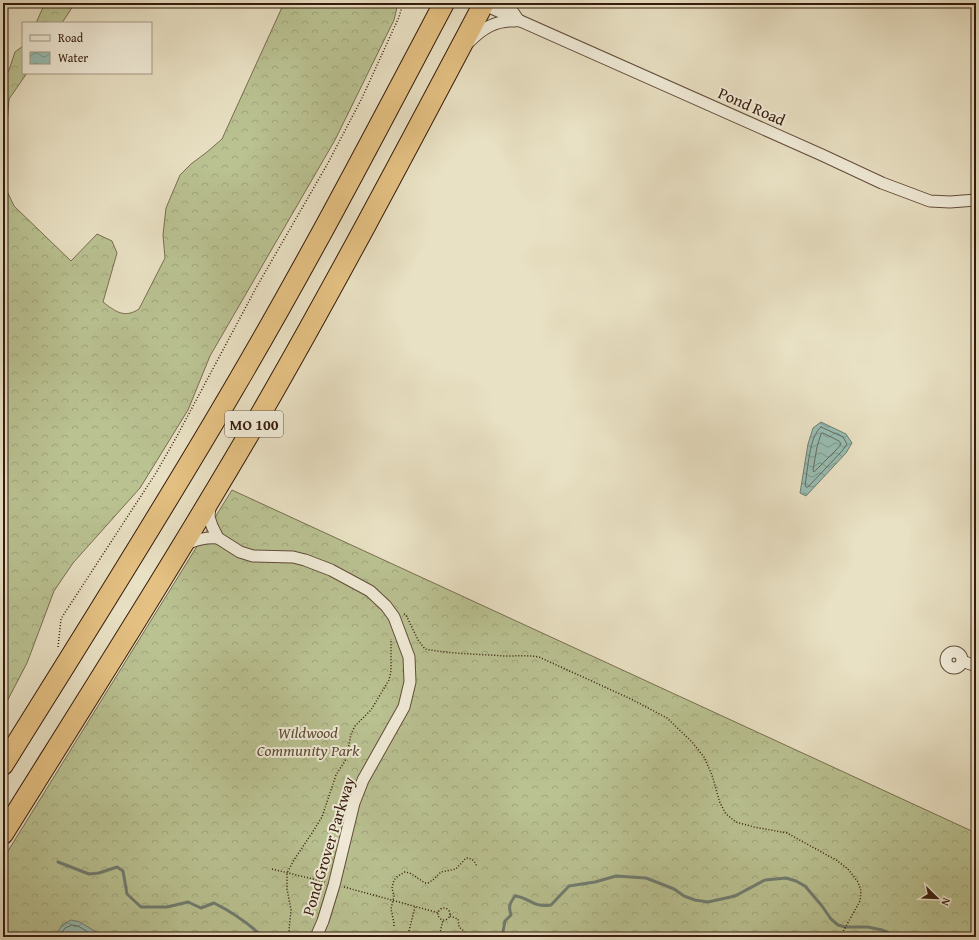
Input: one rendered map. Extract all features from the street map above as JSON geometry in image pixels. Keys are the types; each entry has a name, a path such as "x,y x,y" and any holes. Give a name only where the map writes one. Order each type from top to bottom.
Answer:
{"highway":[{"name":"MO 100","path":"3,766 138,548 238,382 340,199 444,3"},
{"name":"MO 100","path":"3,834 210,499 262,411 379,202 482,4"}],"street":[{"path":"507,3 519,21"},
{"name":"Pond Road","path":"482,4 882,183 930,201 950,202 976,200"},
{"name":"Pond Road","path":"459,50 491,24 503,20 519,21"},
{"path":"210,499 209,517 218,538"},
{"path":"181,546 207,537 218,538"},
{"name":"Pond Grover Parkway","path":"218,538 240,552 253,556 293,557 305,560 331,570 370,591 386,606 394,617 409,656 410,682 404,707 363,780 354,803 334,885 323,922 316,937"},
{"path":"962,661 976,666"}],"path":[{"path":"57,652 60,643 61,619 156,473 177,436 358,104 399,17 403,3"},
{"path":"394,617 401,613 406,615 418,640 425,650 506,656 527,655 539,657 666,718 692,742 704,757 712,775 720,803 726,814 736,822 787,833 836,860 848,869 858,882 861,891 860,901 840,937"},
{"path":"291,937 291,910 287,889 287,873 322,816 336,773 345,761 351,734 355,726 371,710 389,680 391,671 391,637"},
{"path":"3,735 8,728"},
{"path":"394,926 391,909 394,896 392,888 394,880 398,876 406,872 425,883 428,883 441,872 456,869 466,858 475,861 477,867"},
{"path":"272,869 438,913 443,920"},
{"path":"409,931 415,907"},
{"path":"438,913 440,909 445,908 450,911 450,916"},
{"path":"443,920 446,920 450,916"},
{"path":"450,916 458,919 459,927 465,932 467,937"},
{"path":"440,937 443,920"}],"green space":[{"path":"45,3 75,3 63,22 36,22"},
{"path":"284,3 398,3 394,20 335,140 210,356 188,410 140,488 73,563 54,591 27,663 3,709 3,178 6,189 14,206 71,261 97,234 112,241 117,253 103,302 116,311 124,314 134,312 139,309 165,258 163,235 166,208 180,175 222,139"},
{"path":"22,47 22,74 26,74 9,99 3,150 3,80 9,70 15,52"},
{"name":"Wildwood Community Park","path":"232,490 976,833 976,937 3,937 3,859"}],"water":[{"path":"821,422 846,434 852,443 846,453 806,496 800,493 808,444 813,428"},
{"path":"71,920 80,922 104,937 55,937 62,925"}],"waterway":[{"path":"58,862 89,874 99,873 117,867 123,871 127,894 141,907 167,907 188,902 201,908 214,903 240,918 263,937"},
{"path":"502,937 505,921 511,915 510,905 515,896 524,898 535,904 545,906 551,905 569,886 595,882 616,876 646,878 674,889 684,896 695,900 708,902 735,896 765,880 786,878 805,886 831,919 838,925 845,927 868,927 882,930 899,937"}]}
